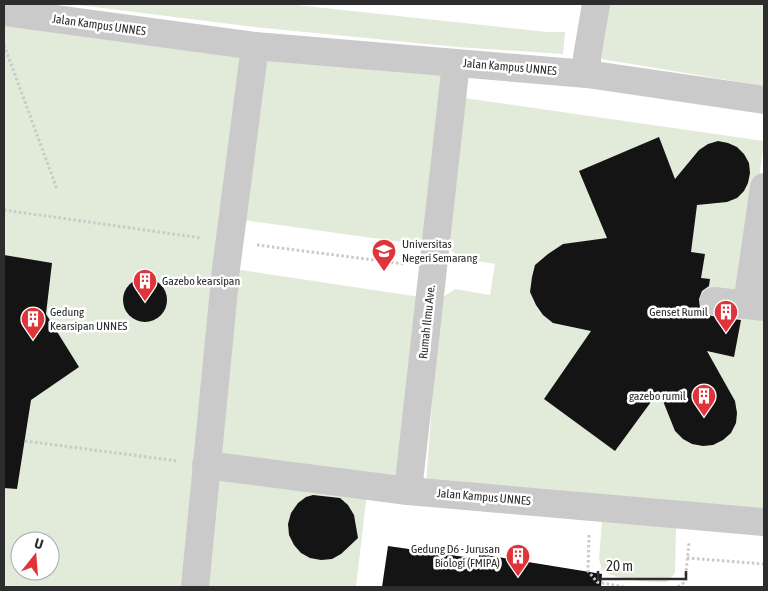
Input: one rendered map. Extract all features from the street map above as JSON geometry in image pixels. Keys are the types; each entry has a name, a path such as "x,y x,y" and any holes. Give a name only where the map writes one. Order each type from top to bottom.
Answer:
{"street":[{"path":"587,74 596,4"},
{"name":"Jalan Kampus UNNES","path":"4,12 255,46 587,74 764,100"},
{"path":"195,587 226,269 255,46"},
{"name":"Rumah Ilmu Ave.","path":"408,491 456,63"},
{"path":"714,301 756,306 764,186"},
{"name":"Jalan Kampus UNNES","path":"206,465 408,491 764,522"}],"path":[{"path":"4,45 57,189"},
{"path":"25,440 206,465"},
{"path":"592,507 587,562 588,571 597,582 624,587"},
{"path":"678,587 684,582 691,516"},
{"path":"688,558 764,564"}],"green space":[{"path":"71,4 287,4 547,32 565,32 563,54 457,47 254,27"},
{"path":"603,4 764,4 764,86 595,58"},
{"path":"4,20 245,54 188,587 4,587"},
{"path":"264,57 444,73 423,245 243,220"},
{"path":"464,98 764,141 742,313 764,316 764,514 426,484 440,299 455,289 490,295 495,264 460,258 446,246"},
{"path":"235,269 420,297 399,483 215,459"},
{"path":"214,475 367,493 356,587 202,587"},
{"path":"602,520 676,527 675,573 667,582 652,582 624,578 602,570 599,559"}],"building":[{"path":"659,137 675,179 699,150 708,144 718,141 737,147 749,163 748,183 744,191 737,198 727,202 697,205 691,252 705,254 701,278 710,279 709,286 702,291 699,299 700,308 704,313 712,316 741,320 734,357 707,351 735,401 736,423 731,433 713,445 692,444 675,431 659,391 615,451 544,399 591,331 553,323 543,315 530,292 532,277 535,265 563,244 607,238 579,171"},
{"name":"Gedung Kearsipan UNNES","path":"4,255 52,263 46,314 79,367 31,400 17,489 4,488"},
{"name":"Gazebo kearsipan","path":"145,278 157,282 163,288 167,300 163,312 157,318 145,322 133,318 127,312 123,300 127,288 133,282"},
{"path":"313,495 340,498 348,505 354,515 358,538 341,554 332,559 310,558 301,553 289,535 288,524 291,513 298,503 306,497"},
{"path":"388,546 479,559 479,554 602,574 601,587 382,587"}],"place":[{"name":"Universitas Negeri Semarang","path":"384,272"},
{"name":"Gazebo kearsipan","path":"145,302"},
{"name":"Genset Rumil","path":"726,333"},
{"name":"Gedung Kearsipan UNNES","path":"33,340"},
{"name":"gazebo rumil","path":"704,417"},
{"name":"Gedung D6 - Jurusan Biologi (FMIPA)","path":"518,577"}]}
